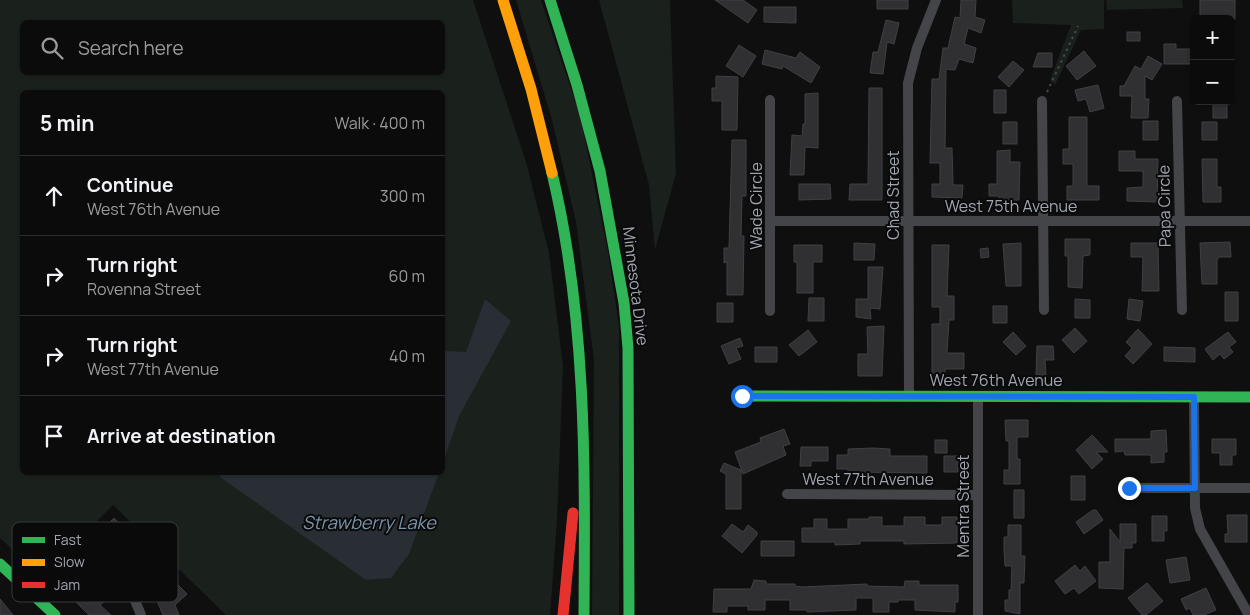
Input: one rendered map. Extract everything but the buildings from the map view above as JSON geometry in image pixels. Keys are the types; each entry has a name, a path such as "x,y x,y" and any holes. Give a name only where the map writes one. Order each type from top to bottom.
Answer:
{"main road":[{"path":"503,0 543,129 564,228 581,367 584,615"},
{"name":"Minnesota Drive","path":"550,0 592,133 604,180 625,305 628,358 629,615"},
{"name":"West 76th Avenue","path":"742,396 1250,397"},
{"path":"563,615 583,437"},
{"path":"0,564 12,575"},
{"path":"41,602 55,615"}],"street":[{"name":"Chad Street","path":"909,396 908,83 917,48 936,0"},
{"name":"Wade Circle","path":"770,100 770,311"},
{"path":"1042,101 1044,310"},
{"name":"Papa Circle","path":"1178,101 1182,310"},
{"name":"West 75th Avenue","path":"771,221 1250,222"},
{"name":"Mentra Street","path":"978,397 978,615"},
{"path":"1194,397 1195,508 1200,530 1249,615"},
{"path":"1129,488 1250,488"},
{"name":"West 77th Avenue","path":"787,494 978,495"},
{"path":"136,602 141,615"}],"path":[{"path":"1042,101 1078,26"}],"shaded area":[{"path":"0,0 473,0 526,162 549,253 563,366 557,520 550,615 226,615 178,568 178,522 130,522 113,505 96,522 12,522 12,549 0,538"},
{"path":"516,0 541,0 580,115 608,251 619,326 619,615 592,615 594,360 576,222 552,120"},
{"path":"599,0 670,0 676,173 655,250 649,185"},
{"path":"1012,0 1104,0 1104,29 1081,30 1055,85 1050,80 1071,25 1013,23"},
{"path":"1106,0 1182,0 1183,8 1107,10"}],"water":[{"path":"485,299 511,321 459,416 445,457 445,351 466,352"},
{"name":"Strawberry Lake","path":"220,475 438,475 409,554 391,578 366,580"}],"traffic: fast":[{"path":"550,0 577,85 600,171 624,303 628,348 629,615"},
{"path":"552,173 572,283 582,393 584,615"},
{"path":"742,396 1250,397"},
{"path":"0,564 12,575"},
{"path":"41,602 55,615"}],"traffic: slow":[{"path":"503,0 531,89 552,173"}],"traffic: jam":[{"path":"563,615 573,513"}],"route":[{"path":"742,396 1194,397 1195,488 1129,488"}]}
